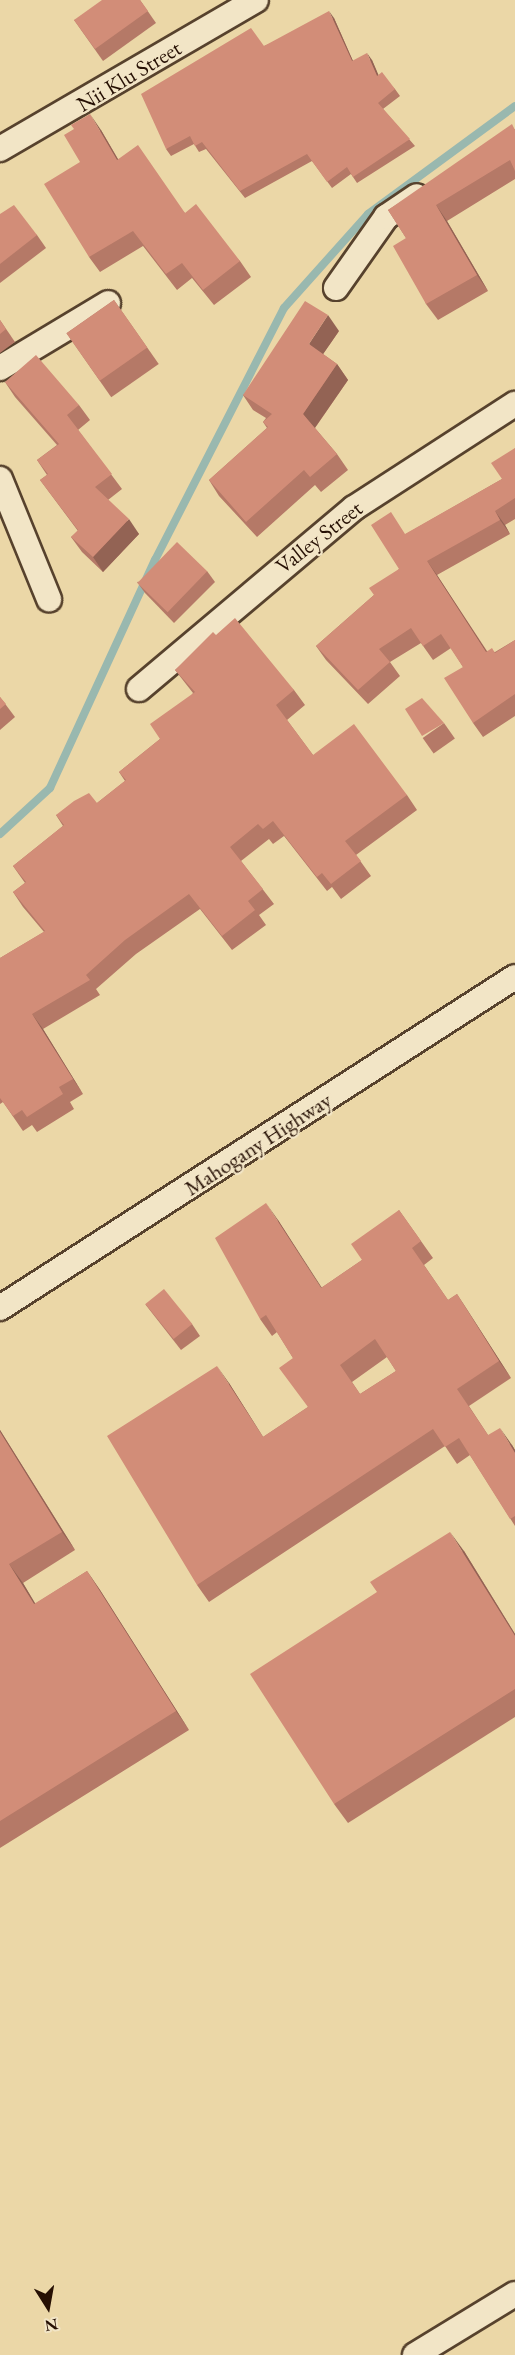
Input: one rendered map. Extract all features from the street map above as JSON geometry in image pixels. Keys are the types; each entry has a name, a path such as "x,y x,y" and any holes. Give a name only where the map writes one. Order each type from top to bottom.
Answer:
{"street":[{"name":"Nii Klu Street","path":"0,149 256,0"},
{"path":"336,288 386,217 441,179"},
{"path":"0,368 108,303"},
{"name":"Valley Street","path":"139,689 354,508 515,404"},
{"path":"0,479 49,599"},
{"name":"Mahogany Highway","path":"0,1308 515,977"},
{"path":"415,2355 515,2294"}],"building":[{"path":"102,0 140,0 148,11 95,49 74,20"},
{"path":"329,11 352,61 367,53 377,76 382,72 395,89 378,103 410,139 353,177 347,167 327,182 307,154 240,191 202,142 195,146 190,136 166,149 141,94 251,28 264,46"},
{"path":"90,114 117,160 138,145 185,213 196,204 240,261 203,290 182,263 166,274 133,231 89,257 44,184 80,162 64,135 74,129 71,125"},
{"path":"512,124 515,130 515,171 510,160 436,205 477,275 426,304 393,246 406,238 388,210"},
{"path":"14,205 37,235 0,264 0,214"},
{"path":"114,300 147,348 100,381 66,333"},
{"path":"305,301 328,315 309,344 337,364 303,414 337,454 310,477 304,470 246,522 209,480 268,427 263,422 272,414 243,395"},
{"path":"0,320 6,329 0,334"},
{"path":"36,355 79,405 67,415 112,474 95,487 129,519 93,557 71,537 78,530 40,480 48,474 37,460 59,444 5,382"},
{"path":"515,448 515,498 495,511 500,520 427,561 486,652 492,648 495,653 515,640 515,694 473,723 444,678 463,667 441,634 423,646 411,628 379,649 390,662 358,690 316,646 374,595 369,588 399,569 371,525 391,512 405,534 502,479 491,463"},
{"path":"177,542 207,571 168,612 137,583"},
{"path":"235,618 294,690 276,705 313,755 354,724 407,795 345,841 361,861 331,884 322,873 317,877 273,821 263,829 258,824 230,847 263,889 248,901 255,910 222,936 189,894 125,940 86,975 90,980 32,1014 73,1079 59,1087 63,1094 27,1117 22,1110 13,1116 0,1098 0,958 45,931 13,892 26,882 13,866 64,825 56,815 74,801 89,793 97,803 126,780 119,772 160,739 150,724 195,692 175,670 213,632 216,635"},
{"path":"0,697 6,704 0,709"},
{"path":"422,698 444,723 422,736 405,709"},
{"path":"266,1203 321,1288 362,1260 351,1244 399,1210 421,1241 412,1248 448,1300 457,1294 499,1361 457,1389 488,1435 500,1428 515,1453 515,1516 510,1519 459,1438 445,1447 433,1429 197,1585 107,1436 217,1366 263,1437 308,1407 279,1368 293,1358 266,1315 260,1319 215,1238","holes":["375,1339 396,1371 360,1394 340,1365"]},
{"path":"164,1289 192,1324 174,1339 145,1304"},
{"path":"0,1432 62,1532 9,1564 34,1604 87,1571 176,1711 0,1821"},
{"path":"450,1532 515,1636 515,1689 334,1804 250,1674 377,1592 370,1582"}],"waterway":[{"path":"0,834 50,788 155,560 284,308 368,214 515,106"}]}
